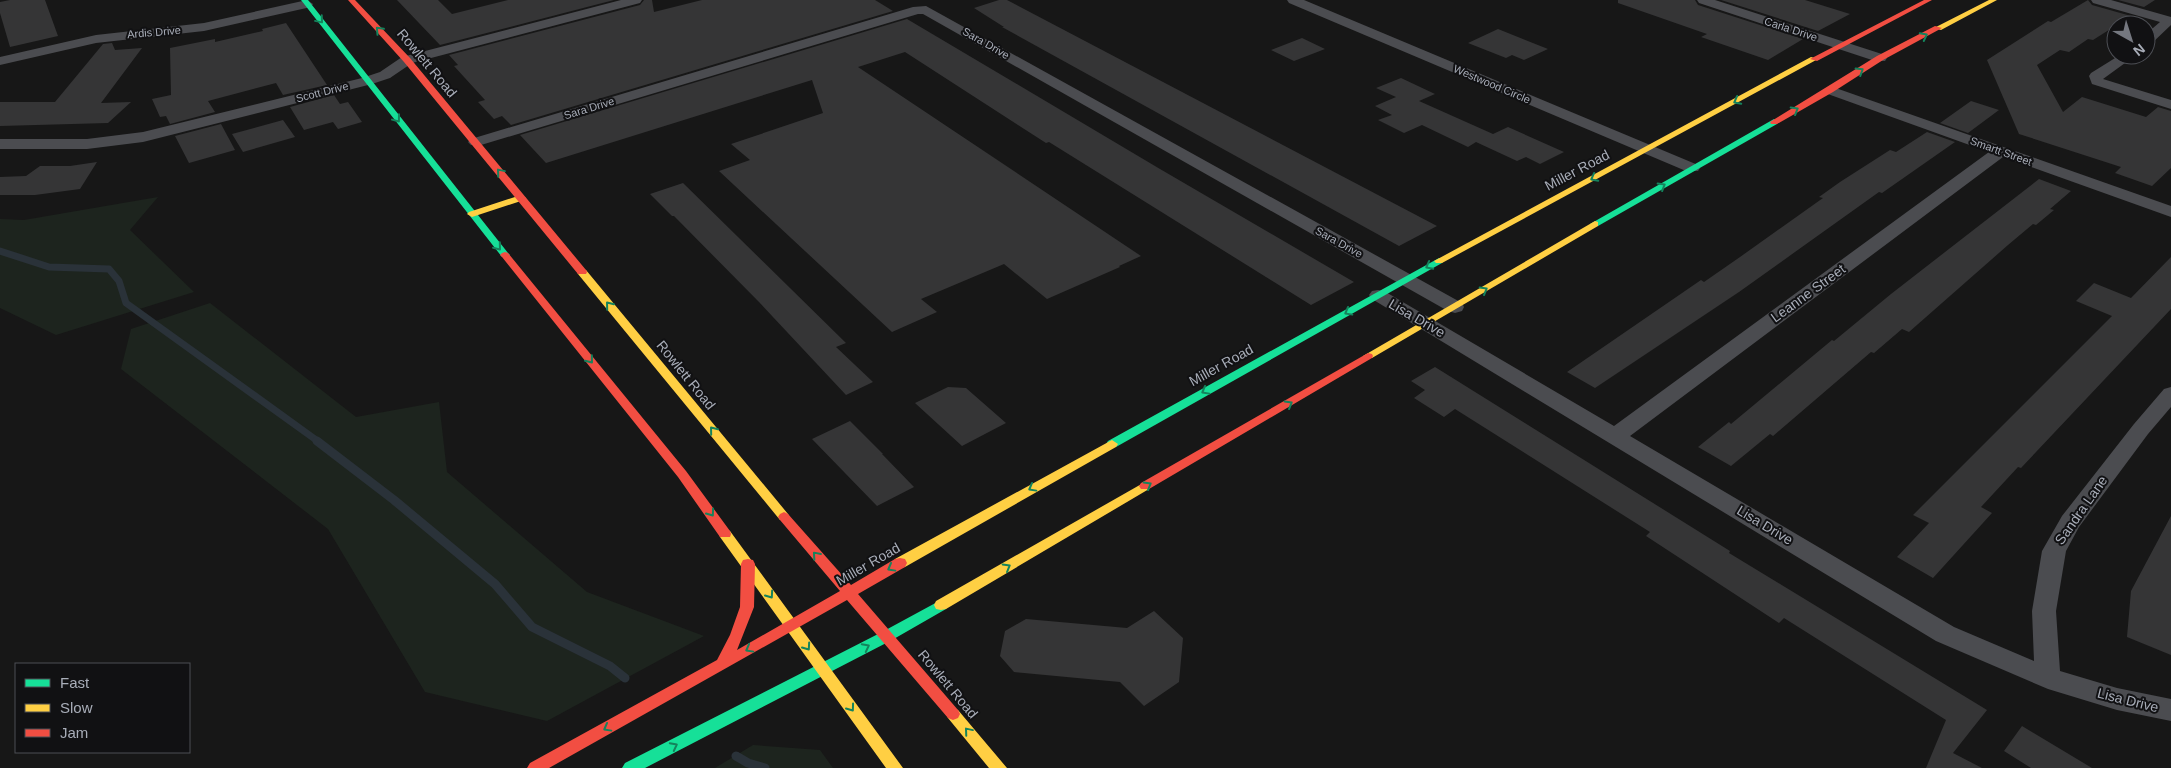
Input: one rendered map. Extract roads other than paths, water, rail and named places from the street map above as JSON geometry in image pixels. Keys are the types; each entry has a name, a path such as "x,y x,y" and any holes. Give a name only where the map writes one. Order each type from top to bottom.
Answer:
{"main road":[{"name":"Rowlett Road","path":"351,0 407,60 804,541 999,768"},
{"name":"Miller Road","path":"535,768 792,626 848,592 1405,280 1840,45 1929,0"},
{"path":"630,768 887,636 1692,168 1830,90 1880,58 1994,0"},
{"path":"306,2 472,214 682,474 895,768"},
{"path":"472,214 521,198"},
{"path":"722,664 737,636 747,607 748,564"}],"street":[{"name":"Scott Drive","path":"0,144 87,144 143,137 368,80 385,75 407,60 636,0"},
{"name":"Westwood Circle","path":"1293,0 1692,168"},
{"name":"Carla Drive","path":"1702,0 1880,58"},
{"path":"2098,0 2170,20"},
{"name":"Ardis Drive","path":"0,61 96,39 204,27 306,2"},
{"name":"Sara Drive","path":"476,142 917,10 926,10 1455,307"},
{"path":"2156,33 2170,20"},
{"path":"2113,65 2096,76 2097,81 2171,105"},
{"name":"Smartt Street","path":"1830,90 2171,212"},
{"name":"Leanne Street","path":"1615,436 2001,151"},
{"name":"Lisa Drive","path":"1378,295 1945,634 2048,678 2117,699 2171,710"},
{"name":"Sandra Lane","path":"2048,678 2044,611 2054,551 2070,522 2141,429 2171,394"}],"waterway":[{"path":"0,251 49,267 109,269 119,281 126,303 319,442"},
{"path":"317,441 394,500 495,584 532,627 610,666 625,678"},
{"path":"736,756 748,763 765,768"}]}
